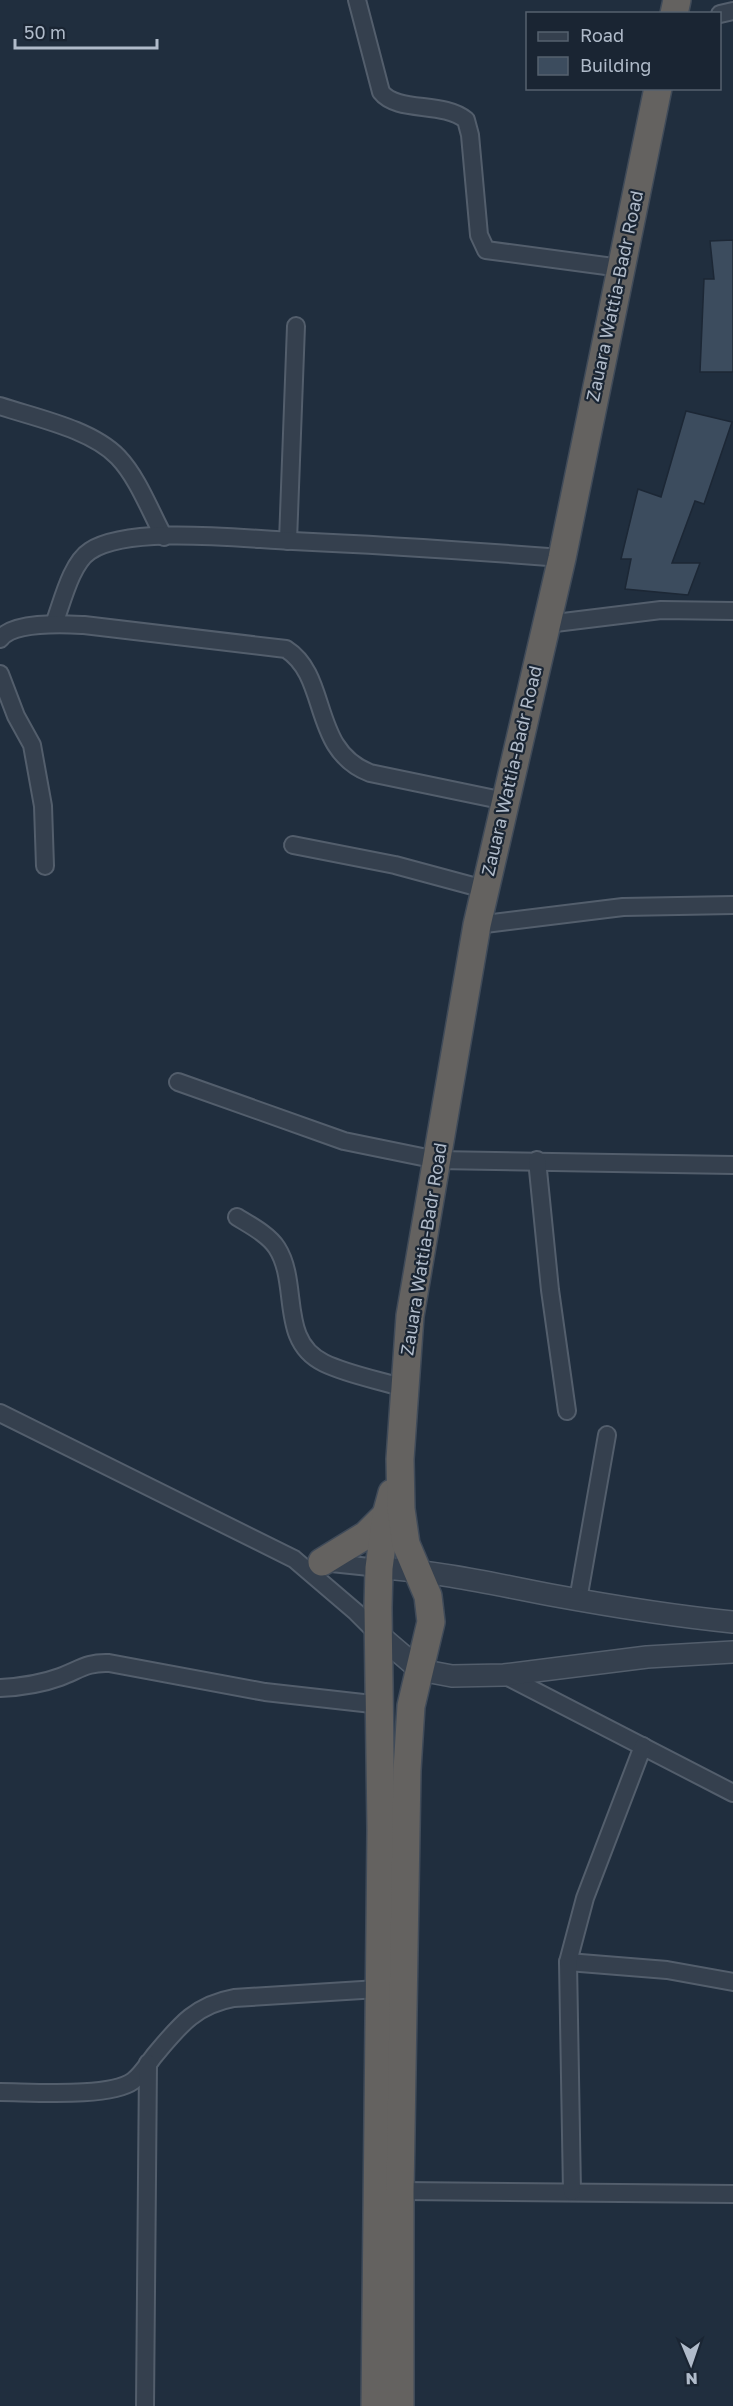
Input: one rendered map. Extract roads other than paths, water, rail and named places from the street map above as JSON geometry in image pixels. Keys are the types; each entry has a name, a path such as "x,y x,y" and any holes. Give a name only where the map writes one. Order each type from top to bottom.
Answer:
{"highway":[{"name":"Zauara Wattia-Badr Road","path":"400,1460 410,1316 477,925 562,558 658,90"},
{"path":"375,2406 381,1830 379,1568 386,1515 400,1460"},
{"path":"400,1460 404,1533 416,1570 428,1596 431,1622 411,1706 407,1770 400,2191 400,2406"},
{"path":"322,1562 366,1536 386,1515"}],"street":[{"path":"357,0 381,92 385,97 389,100 450,111 466,120 470,135 479,235 486,250 621,268"},
{"path":"288,541 296,326"},
{"path":"0,406 72,430 118,456 164,537"},
{"path":"54,624 77,562 89,552 113,541 164,537 288,541 428,547 562,558"},
{"path":"547,624 661,610 733,611"},
{"path":"0,639 5,632 54,624 129,629 286,649 300,661 335,743 343,757 354,767 380,775 505,801"},
{"path":"0,674 16,716 32,745 44,806 45,866"},
{"path":"293,845 395,864 484,888"},
{"path":"477,925 623,907 733,905"},
{"path":"178,1082 344,1141 437,1160 733,1165"},
{"path":"537,1160 550,1290 567,1411"},
{"path":"237,1217 276,1246 285,1265 292,1320 298,1337 308,1350 323,1363 404,1388"},
{"path":"0,1413 294,1558 420,1670 452,1676 504,1675 647,1657 733,1652"},
{"path":"578,1600 607,1435"},
{"path":"294,1558 416,1570 578,1600 733,1622"},
{"path":"0,1688 44,1682 61,1677 87,1664 109,1663 265,1692 381,1705"},
{"path":"504,1675 733,1793"},
{"path":"572,2192 568,1962 585,1898 643,1746"},
{"path":"568,1962 667,1970 733,1982"},
{"path":"0,2092 99,2091 117,2088 134,2081 185,2022 200,2008 214,2001 378,1989"},
{"path":"146,2406 148,2063"},
{"path":"400,2191 733,2194"}]}
